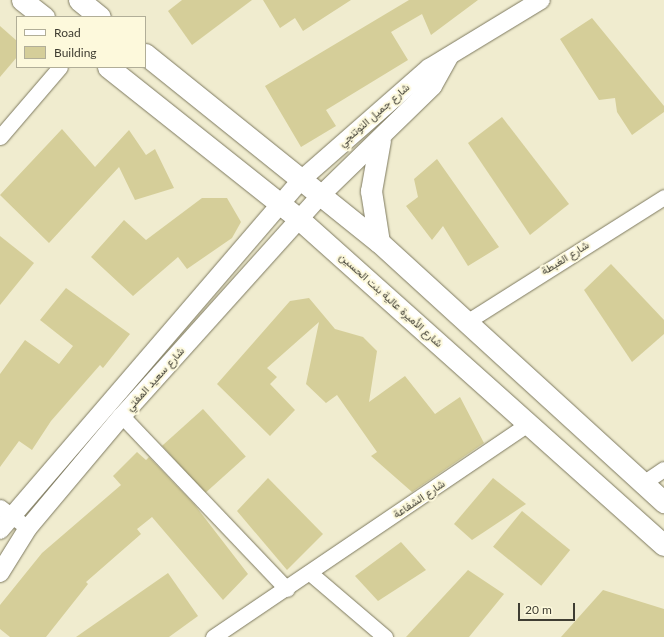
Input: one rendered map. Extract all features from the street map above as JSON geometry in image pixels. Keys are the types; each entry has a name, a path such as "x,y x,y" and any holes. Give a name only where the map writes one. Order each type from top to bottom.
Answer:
{"main road":[{"path":"22,0 43,16"},
{"path":"78,0 99,16"},
{"path":"146,55 379,242 468,321 664,502"},
{"name":"شارع الأميرة عالية بنت الحسين","path":"109,68 299,219 664,545"},
{"path":"379,242 371,191 380,140"}],"street":[{"name":"شارع جميل التوتنجي","path":"302,179 429,68 450,57 540,0"},
{"name":"شارع جميل التوتنجي","path":"321,195 380,140 440,77 450,57"},
{"path":"0,137 59,68"},
{"name":"شارع سعيد المفتي","path":"0,530 5,510 279,202 302,179"},
{"name":"شارع سعيد المفتي","path":"0,574 28,528 122,416 321,195"},
{"name":"شارع الغبطة","path":"468,321 664,196"},
{"path":"122,416 287,588"},
{"name":"شارع الشفاعة","path":"213,637 310,573 528,424"},
{"path":"643,483 664,469"},
{"path":"5,510 28,528"},
{"path":"310,573 385,637"}],"building":[{"path":"182,0 252,0 192,45 168,11"},
{"path":"263,0 351,0 303,31 295,18 280,28"},
{"path":"409,0 478,0 431,35 422,14 391,32 408,60 326,110 336,126 301,147 265,86"},
{"path":"592,18 664,106 664,112 632,135 617,112 615,98 599,100 560,39"},
{"path":"0,26 16,40 16,58 0,77"},
{"path":"502,117 569,204 530,235 468,143"},
{"path":"62,129 95,167 129,130 146,155 155,149 174,188 135,200 119,167 49,243 0,195"},
{"path":"437,159 499,247 468,266 443,226 432,240 406,206 418,197 414,179"},
{"path":"202,198 227,198 241,222 232,238 187,269 178,257 133,296 91,257 124,220 146,240"},
{"path":"0,236 34,263 0,305"},
{"path":"611,264 664,320 664,334 632,362 584,290"},
{"path":"66,288 130,334 103,368 100,365 51,421 32,450 19,441 0,467 0,374 25,340 59,364 73,346 40,320"},
{"path":"309,298 335,329 363,337 377,351 369,402 405,376 435,414 460,397 484,443 412,492 371,456 377,452 337,395 326,403 306,384 319,322 267,368 277,377 270,384 295,410 270,436 217,384 290,301"},
{"path":"203,409 246,457 205,493 162,446"},
{"path":"137,452 146,460 149,457 194,504 248,574 223,600 152,517 137,529 141,534 86,582 88,584 46,637 10,637 0,629 0,605 42,553 121,485 113,476"},
{"path":"268,478 323,534 287,570 237,511"},
{"path":"493,478 526,504 472,540 454,524"},
{"path":"522,511 570,550 541,586 493,547"},
{"path":"401,542 426,570 378,601 355,576"},
{"path":"468,570 504,594 469,637 406,637"},
{"path":"168,573 198,616 169,637 76,637"},
{"path":"603,590 664,609 664,637 561,637"}]}
